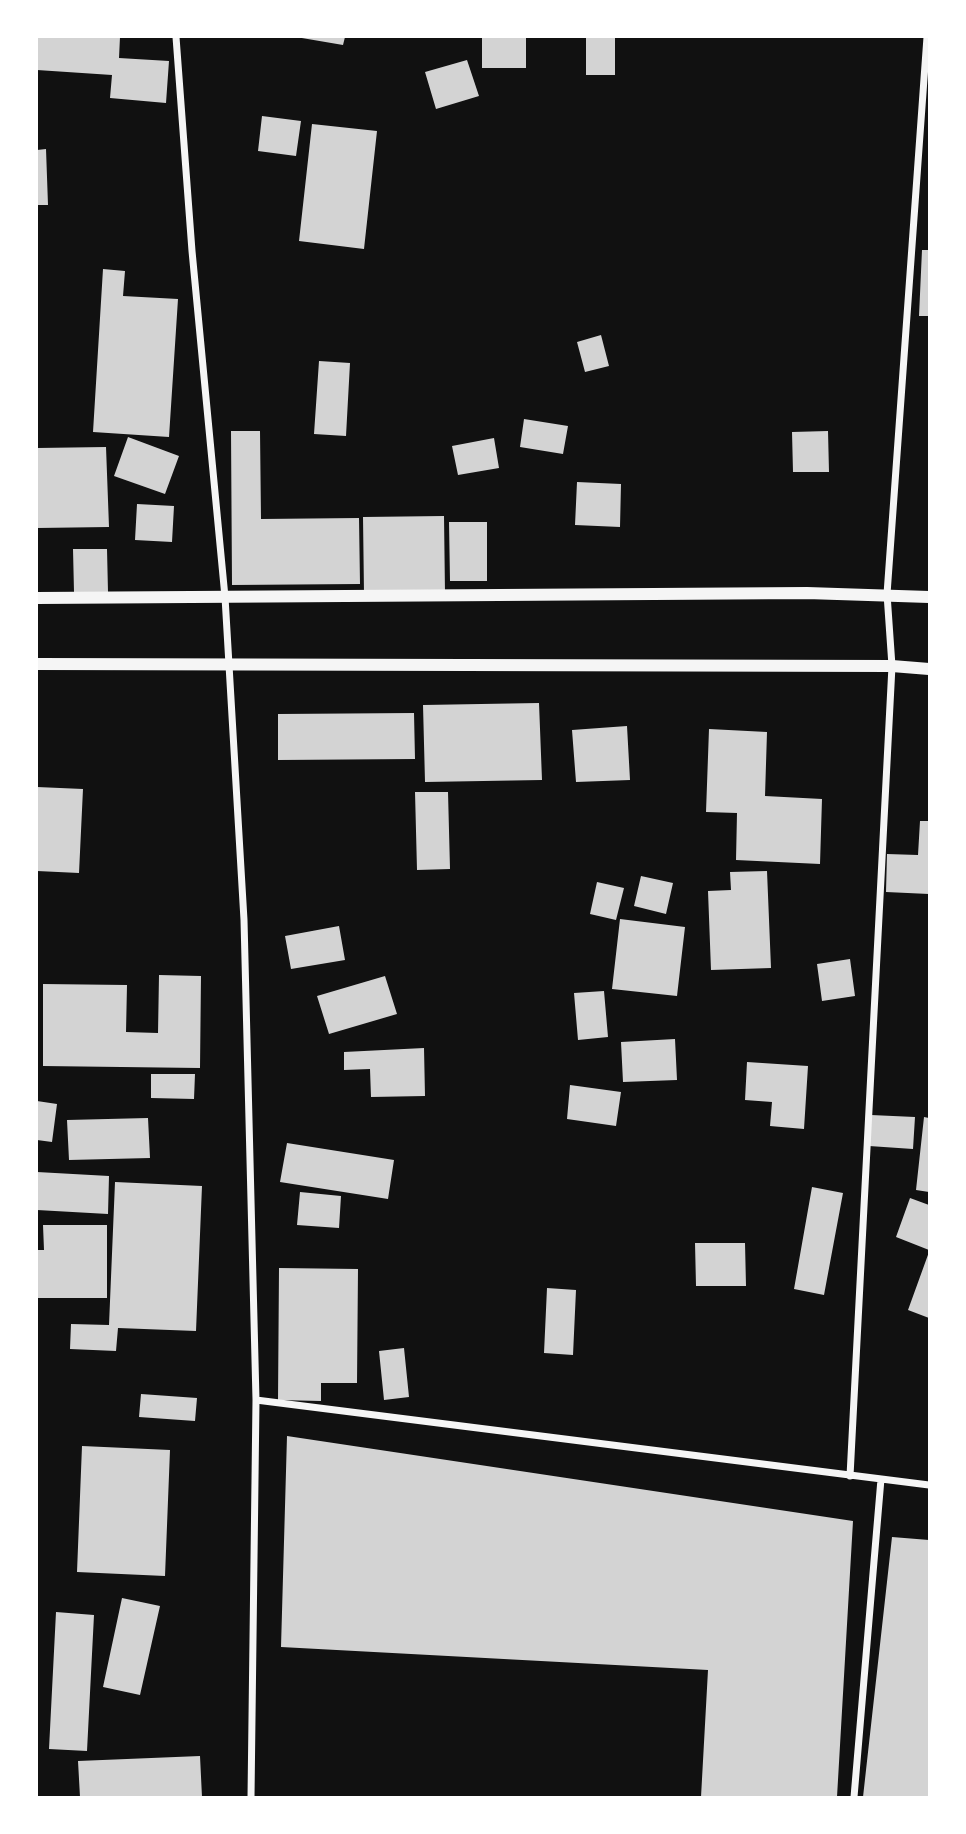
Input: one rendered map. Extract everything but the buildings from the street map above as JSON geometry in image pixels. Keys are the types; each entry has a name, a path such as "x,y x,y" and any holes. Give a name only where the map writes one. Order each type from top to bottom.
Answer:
{"street":[{"path":"176,37 192,251 225,597 244,920 257,1401 251,1797"},
{"path":"850,1476 892,666 887,594 927,37"},
{"path":"37,598 887,594 929,597"},
{"path":"37,664 229,662 892,666 929,669"},
{"path":"257,1401 929,1485"},
{"path":"854,1797 881,1479"}]}
